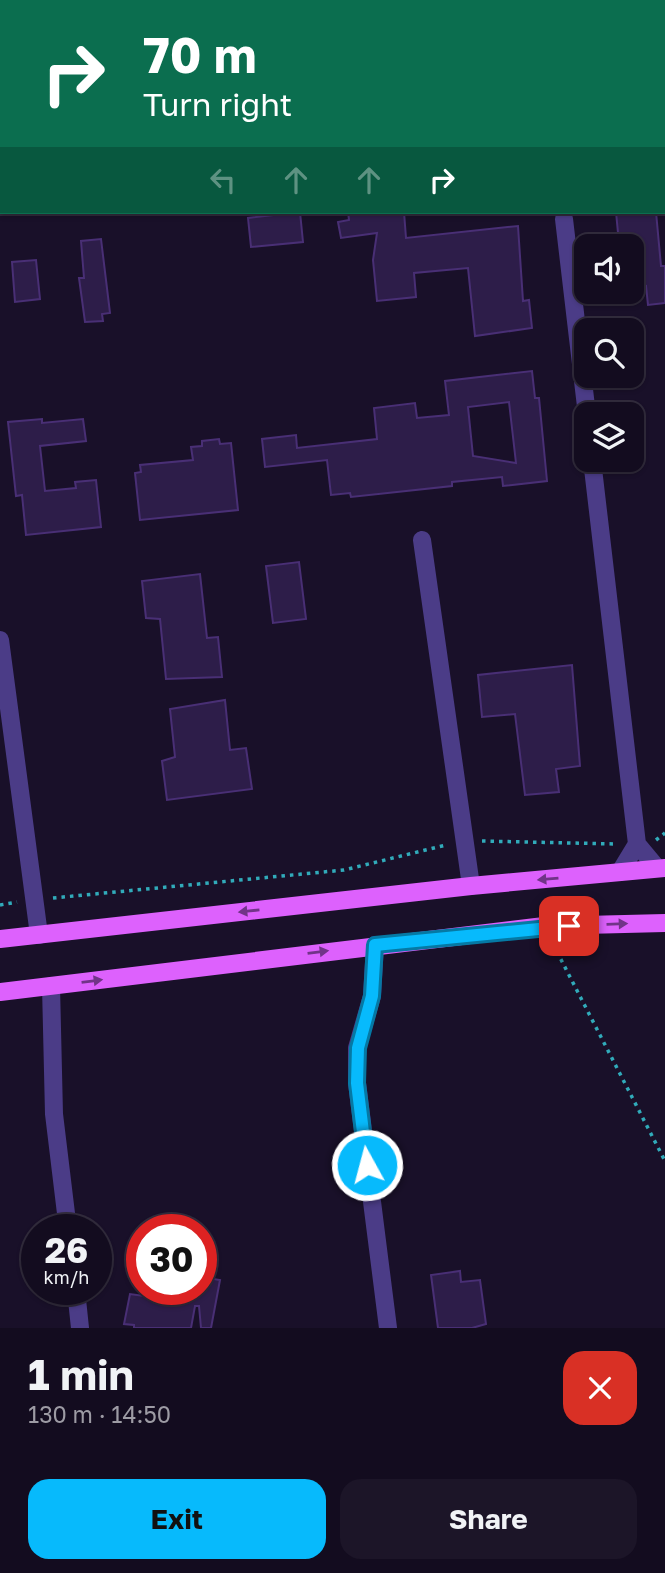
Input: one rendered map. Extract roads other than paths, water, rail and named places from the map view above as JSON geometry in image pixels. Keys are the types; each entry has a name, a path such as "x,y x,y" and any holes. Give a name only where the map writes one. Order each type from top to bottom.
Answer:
{"main road":[{"path":"0,939 471,886 661,868"},
{"path":"0,992 544,926 665,923"}],"street":[{"path":"564,219 585,402"},
{"path":"593,472 637,844 621,872"},
{"path":"422,540 471,886"},
{"path":"0,640 39,935"},
{"path":"637,844 661,868"},
{"path":"375,945 372,996 358,1048 357,1083 388,1328"},
{"path":"51,986 54,1114 66,1214"},
{"path":"78,1305 80,1328"}]}
